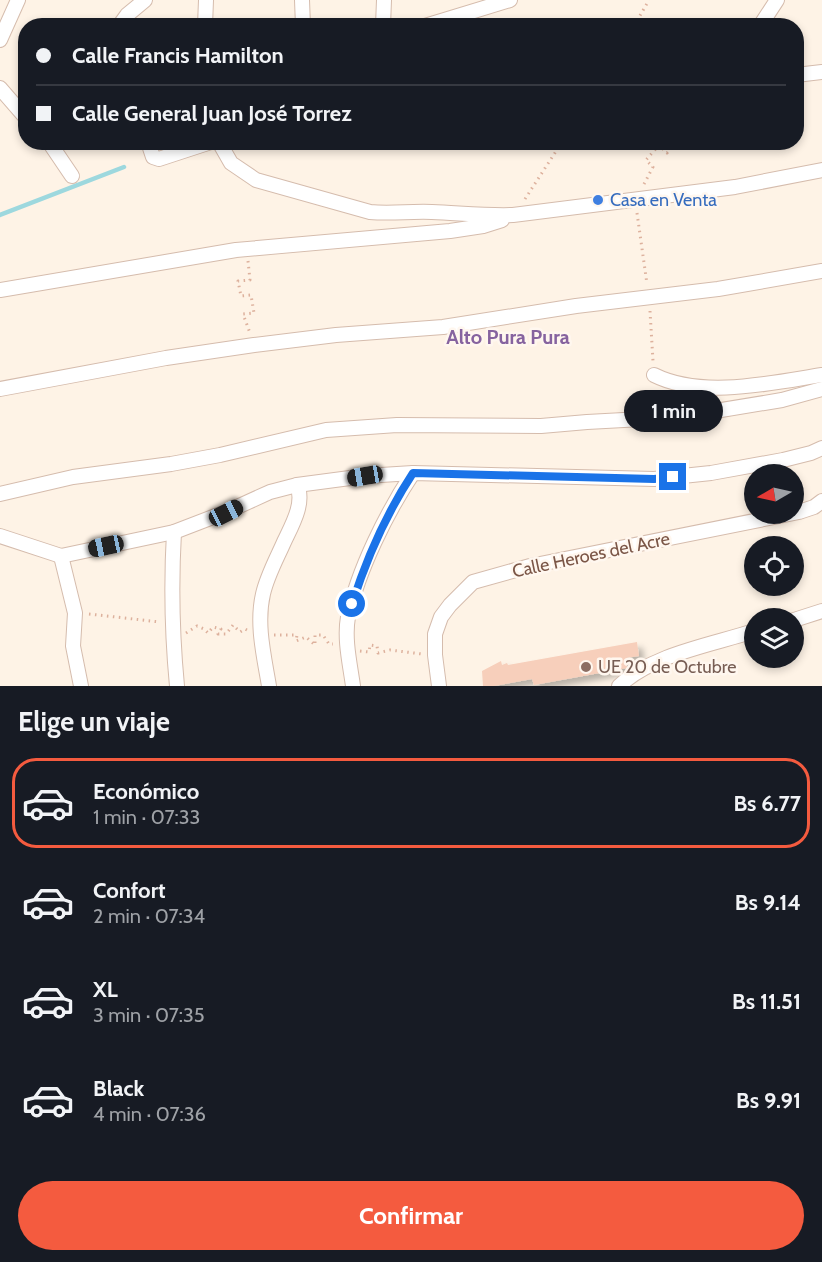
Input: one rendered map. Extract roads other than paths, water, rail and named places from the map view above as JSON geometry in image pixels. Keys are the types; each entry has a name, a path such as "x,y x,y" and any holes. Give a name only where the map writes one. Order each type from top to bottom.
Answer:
{"street":[{"path":"0,40 18,0"},
{"path":"125,18 145,0"},
{"path":"205,18 206,0"},
{"path":"302,0 303,18"},
{"path":"383,18 384,0"},
{"path":"440,18 460,7 510,0"},
{"path":"765,18 777,0"},
{"path":"804,74 822,72"},
{"path":"0,88 18,108"},
{"path":"55,150 72,176"},
{"path":"151,150 153,157 159,159 187,150"},
{"path":"224,150 231,163 256,180 370,212 388,214 431,212 488,216 513,215 735,187 822,171"},
{"path":"0,290 236,250 450,231 495,223 513,215"},
{"path":"0,389 154,360 254,345 336,335 443,327 576,306 718,289 822,271"},
{"path":"654,375 665,381 695,387 756,385 822,375"},
{"path":"0,494 83,476 220,455 326,430 397,425 541,426 669,418 782,400 822,389"},
{"path":"0,536 61,556 174,532 226,513 270,492 297,484 413,473 654,479 711,473 783,460 812,453 822,448"},
{"path":"352,686 347,644 348,618 380,531 396,498 413,473"},
{"path":"268,686 261,635 263,594 295,517 299,502 297,484"},
{"name":"Calle Heroes del Acre","path":"439,686 435,634 441,617 473,582 530,566 799,512 814,507 822,501"},
{"path":"174,532 171,577 177,686"},
{"path":"61,556 75,613 73,646 81,686"},
{"path":"804,617 822,611"},
{"path":"619,686 629,676 657,661 744,634"}],"waterway":[{"path":"0,215 124,167"}],"place":[{"name":"Casa en Venta","path":"598,200"},
{"name":"UE 20 de Octubre","path":"586,667"}],"district":[{"name":"Alto Pura Pura","path":"508,337"}]}
